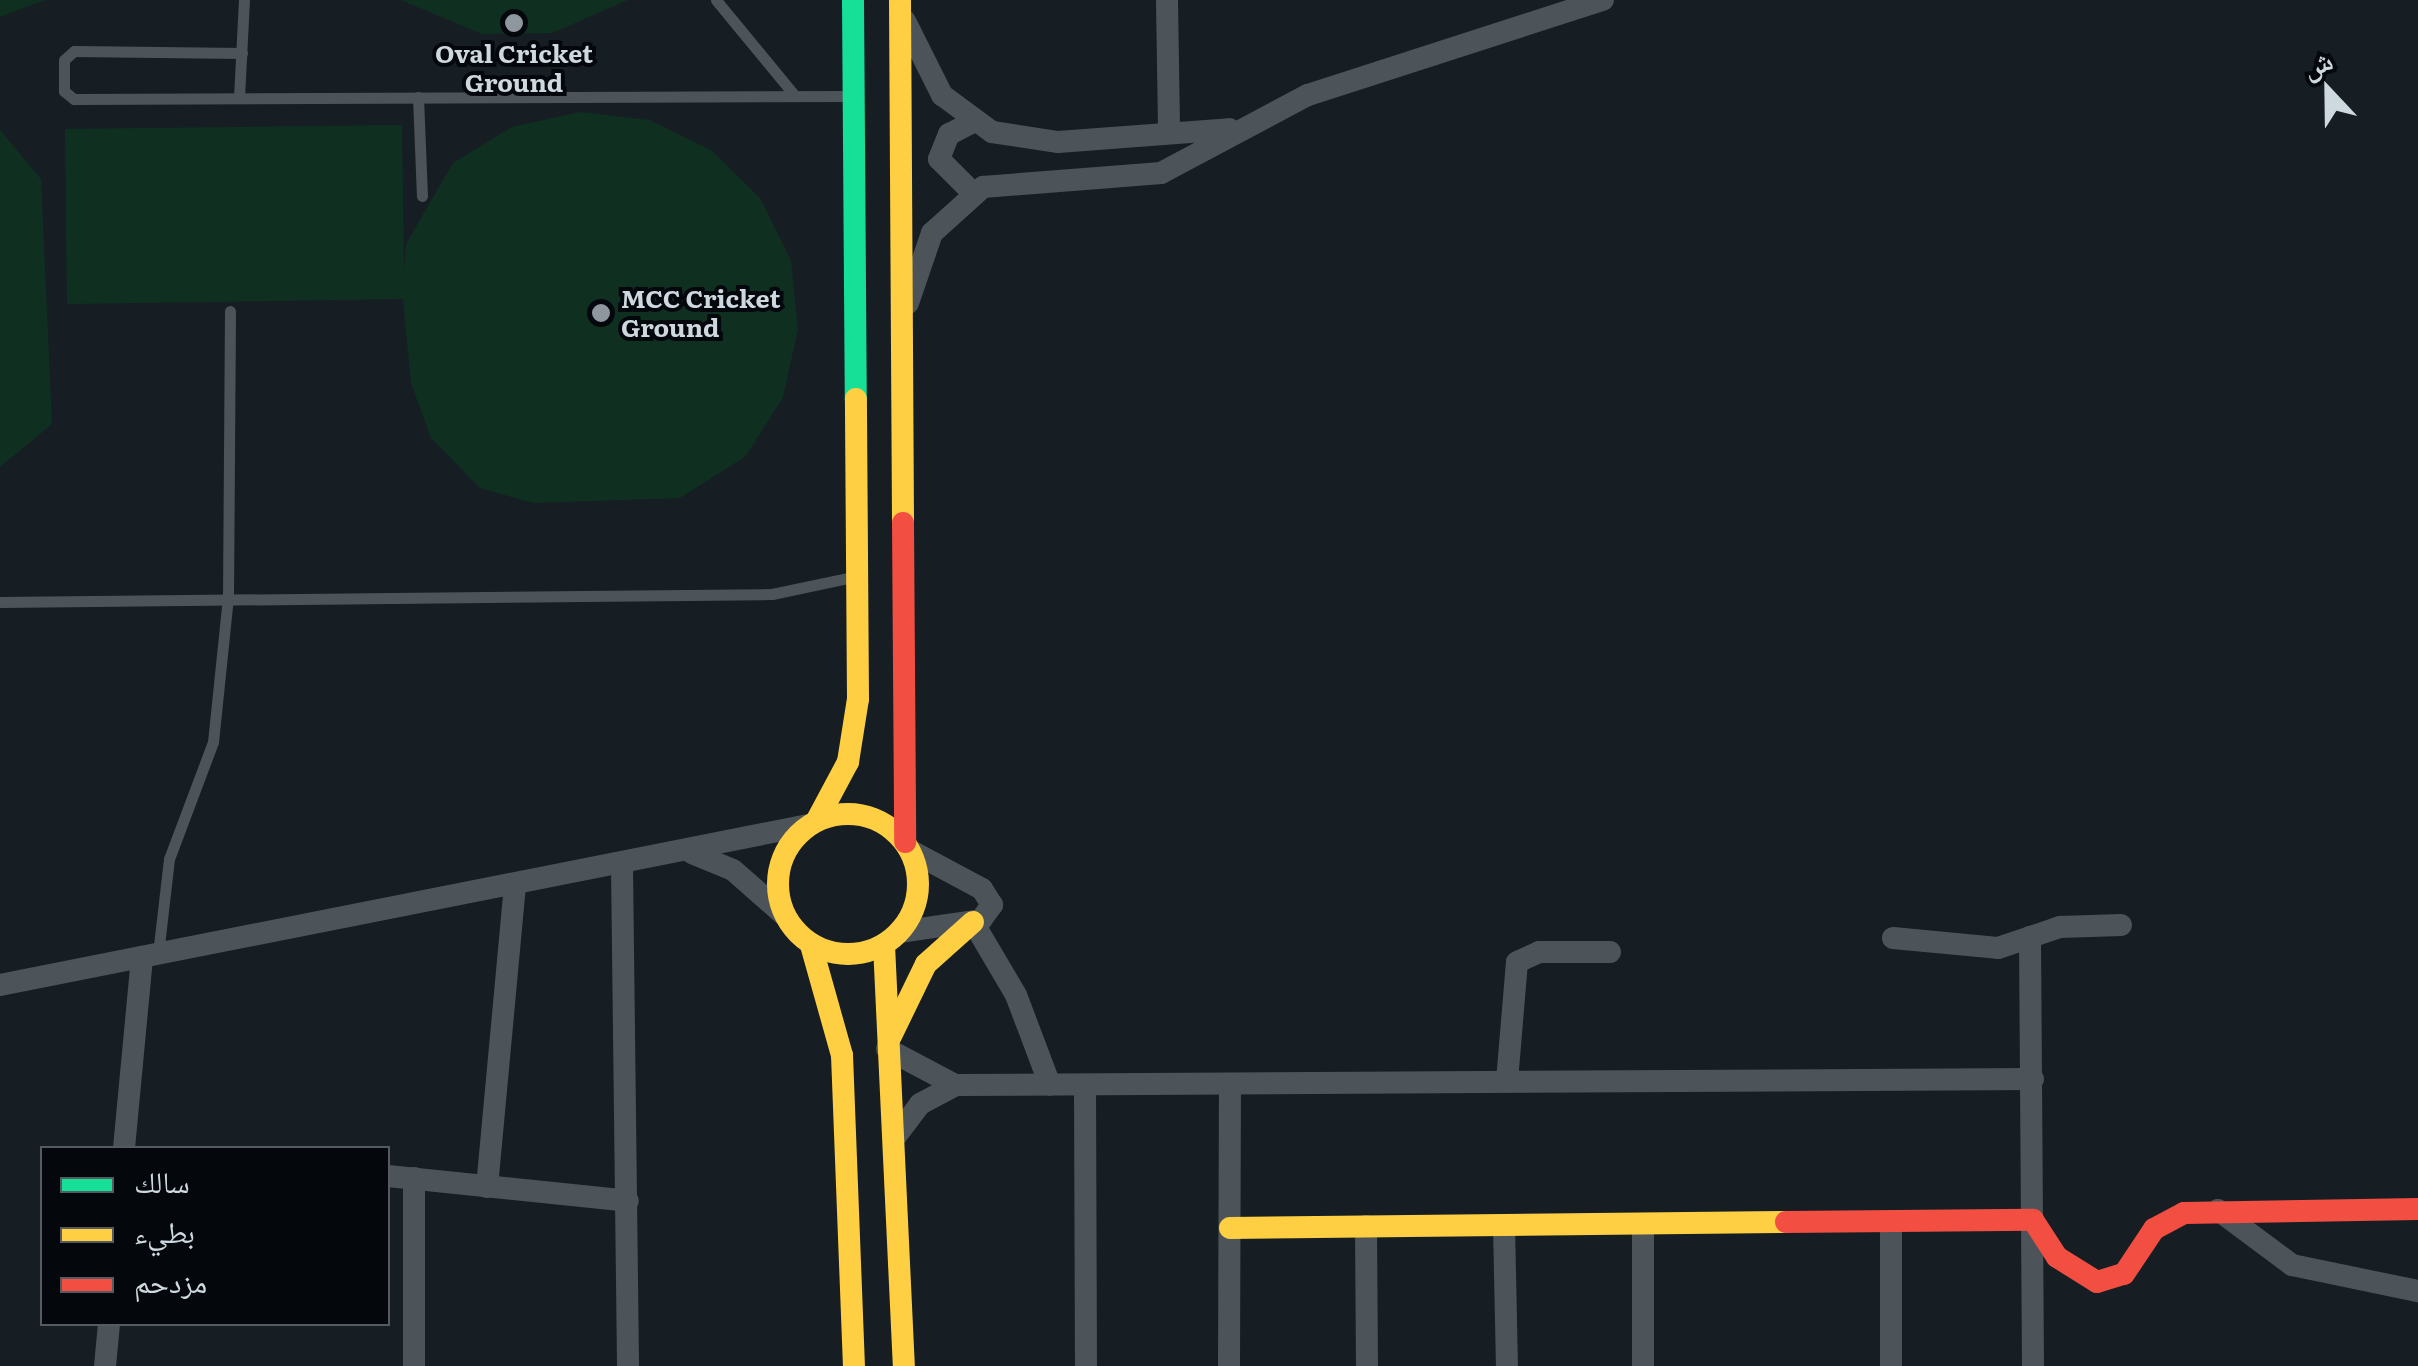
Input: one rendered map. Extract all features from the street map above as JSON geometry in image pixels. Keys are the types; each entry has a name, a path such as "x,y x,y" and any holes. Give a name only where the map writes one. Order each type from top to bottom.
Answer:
{"street":[{"path":"783,914 779,865 813,822 855,731 853,0"},
{"path":"1168,0 1168,132"},
{"path":"902,324 932,233 972,192 1007,180 1161,173 1230,129 1602,0"},
{"path":"900,2 930,78 971,123 1036,142 1230,129"},
{"path":"900,2 908,846 919,887 892,939 887,1049 896,1136 904,1366"},
{"path":"971,123 943,141 939,159 972,192"},
{"path":"0,985 692,853 813,822 865,815 908,846 987,892 990,911 917,976 887,1049"},
{"path":"692,853 733,870 811,945 842,1055 854,1366"},
{"path":"622,866 628,1366"},
{"path":"487,1187 515,887"},
{"path":"811,945 847,955 892,939 974,922"},
{"path":"974,922 1010,981 1050,1085"},
{"path":"1893,938 1989,948 2120,925"},
{"path":"2030,938 2033,1366"},
{"path":"1507,1081 1518,962 1539,952 1610,952"},
{"path":"124,1146 150,956"},
{"path":"887,1049 955,1084 1230,1086 2032,1079"},
{"path":"896,1136 920,1104 955,1084"},
{"path":"1085,1086 1086,1366"},
{"path":"1229,1366 1230,1086"},
{"path":"390,1176 628,1201"},
{"path":"414,1178 414,1366"},
{"path":"2033,1220 2068,1267 2106,1282 2124,1274 2168,1218 2218,1210 2418,1209"},
{"path":"2218,1210 2292,1265 2418,1291"},
{"path":"1230,1228 2033,1220"},
{"path":"1891,1222 1891,1366"},
{"path":"1643,1224 1643,1366"},
{"path":"1504,1225 1507,1366"},
{"path":"1366,1226 1367,1366"},
{"path":"108,1326 111,1365"}],"lane":[{"path":"239,98 244,0"},
{"path":"716,0 795,96"},
{"path":"242,53 74,52 63,64 64,90 74,100 854,96"},
{"path":"418,98 422,196"},
{"path":"150,956 169,859 210,762 228,597 230,311"},
{"path":"0,602 772,594 857,576"}],"green space":[{"path":"0,0 45,0 0,17"},
{"name":"Oval Cricket Ground","path":"401,0 628,0 552,33 482,34"},
{"name":"MCC Cricket Ground","path":"580,112 649,120 711,150 760,198 791,261 798,329 783,397 746,456 680,498 533,503 480,488 431,438 411,383 403,299 67,304 65,129 402,125 404,271 406,244 453,163 512,127"},
{"path":"0,130 41,179 52,424 0,467"}],"traffic: fast":[{"path":"853,0 856,399"}],"traffic: slow":[{"path":"900,0 903,523"},
{"path":"817,820 848,762 858,699 856,399"},
{"path":"848,814 875,819 898,834 913,857 918,884 913,911 898,934 875,949 848,954 821,949 798,934 783,911 778,884 783,857 798,834 821,819 848,814"},
{"path":"891,1036 926,964 973,922"},
{"path":"811,945 842,1055 854,1366"},
{"path":"884,945 904,1366"},
{"path":"1230,1228 1786,1222"}],"traffic: jam":[{"path":"903,523 905,842"},
{"path":"1786,1222 2033,1220 2057,1257 2097,1282 2124,1274 2154,1229 2184,1213 2418,1209"}],"place":[{"name":"Oval Cricket Ground","path":"514,23"},
{"name":"MCC Cricket Ground","path":"601,313"}]}
